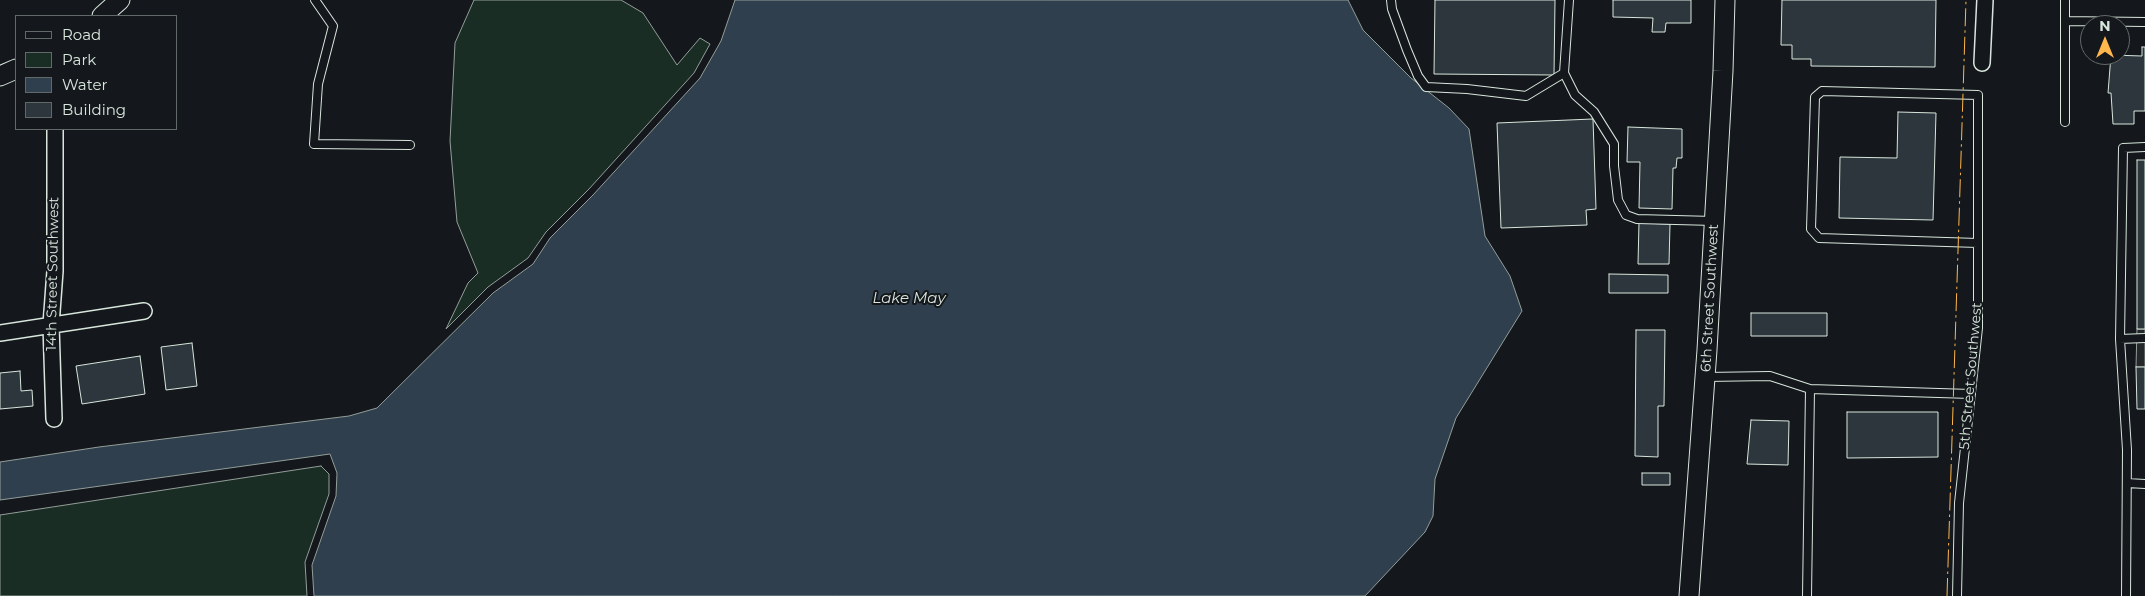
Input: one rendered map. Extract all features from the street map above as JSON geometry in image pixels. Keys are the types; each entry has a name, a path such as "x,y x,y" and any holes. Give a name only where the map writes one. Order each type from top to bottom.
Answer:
{"street":[{"path":"103,15 120,0"},
{"name":"6th Street Southwest","path":"1689,596 1706,377 1723,71 1725,0"},
{"path":"1982,63 1985,0"},
{"path":"0,76 15,69"},
{"name":"14th Street Southwest","path":"54,419 51,325 55,271 55,130"},
{"path":"0,333 144,311"}],"lane":[{"path":"315,0 333,26 318,84 314,144 410,145"},
{"path":"1391,0 1392,9 1407,50 1418,76 1426,87 1467,89 1526,96 1564,73"},
{"path":"1568,0 1564,73 1574,95 1594,112 1614,144 1614,166 1618,200 1626,215 1637,219 1714,221"},
{"path":"2065,0 2065,122"},
{"path":"2065,21 2145,22"},
{"name":"5th Street Southwest","path":"1957,596 1959,503 1978,328 1978,243 1978,95 1822,91 1815,97 1812,229 1819,238 1978,243"},
{"path":"2126,596 2127,484 2120,339 2123,148 2145,148"},
{"path":"2120,339 2145,338"},
{"path":"1706,377 1770,376 1810,389 1971,394"},
{"path":"1807,596 1810,389"},
{"path":"2127,484 2145,484"}],"green space":[{"path":"474,0 621,0 643,13 677,65 700,38 710,44 694,73 589,189 546,232 528,258 488,287 446,329 468,283 478,273 457,222 450,141 455,43"},
{"path":"321,466 329,474 329,494 305,562 307,596 0,596 0,515"}],"shaded area":[{"path":"2137,329 2145,329 2145,367 2136,367"}],"water":[{"name":"Lake May","path":"735,0 1348,0 1363,30 1411,78 1449,108 1469,129 1485,236 1510,276 1522,311 1456,418 1435,479 1433,516 1425,532 1365,596 314,596 312,565 336,496 337,473 330,454 0,500 0,462 99,447 349,416 377,408 493,293 533,264 550,238 593,195 700,78 721,41"}],"building":[{"path":"1435,0 1555,0 1554,75 1434,74"},
{"path":"1613,0 1691,0 1691,23 1666,23 1665,32 1652,32 1653,18 1613,17"},
{"path":"1782,0 1936,0 1935,67 1811,66 1811,59 1792,59 1792,45 1781,45"},
{"path":"2142,47 2145,47 2145,111 2134,111 2134,124 2113,124 2111,93 2108,93 2110,65 2130,65 2130,56 2142,56"},
{"path":"1898,112 1936,113 1933,220 1839,218 1840,157 1897,158"},
{"path":"1593,119 1596,209 1586,210 1587,225 1501,228 1497,123"},
{"path":"1628,127 1682,129 1682,158 1677,158 1676,168 1673,168 1672,209 1639,208 1640,162 1627,162"},
{"path":"2137,160 2145,160 2145,329 2137,329"},
{"path":"1639,223 1670,224 1669,264 1638,264"},
{"path":"1609,274 1668,275 1668,293 1609,293"},
{"path":"1751,313 1827,313 1827,336 1751,336"},
{"path":"1636,330 1665,330 1664,406 1658,406 1658,457 1635,456"},
{"path":"192,343 197,386 166,390 161,347"},
{"path":"140,356 145,394 82,404 76,366"},
{"path":"2136,367 2145,367 2145,409 2137,409"},
{"path":"20,371 21,391 32,390 33,406 0,409 0,373"},
{"path":"1847,412 1938,412 1938,457 1847,458"},
{"path":"1751,420 1789,421 1788,465 1747,464"},
{"path":"1642,473 1670,473 1670,485 1642,485"}],"power":[{"path":"1947,596 1966,0"}]}
